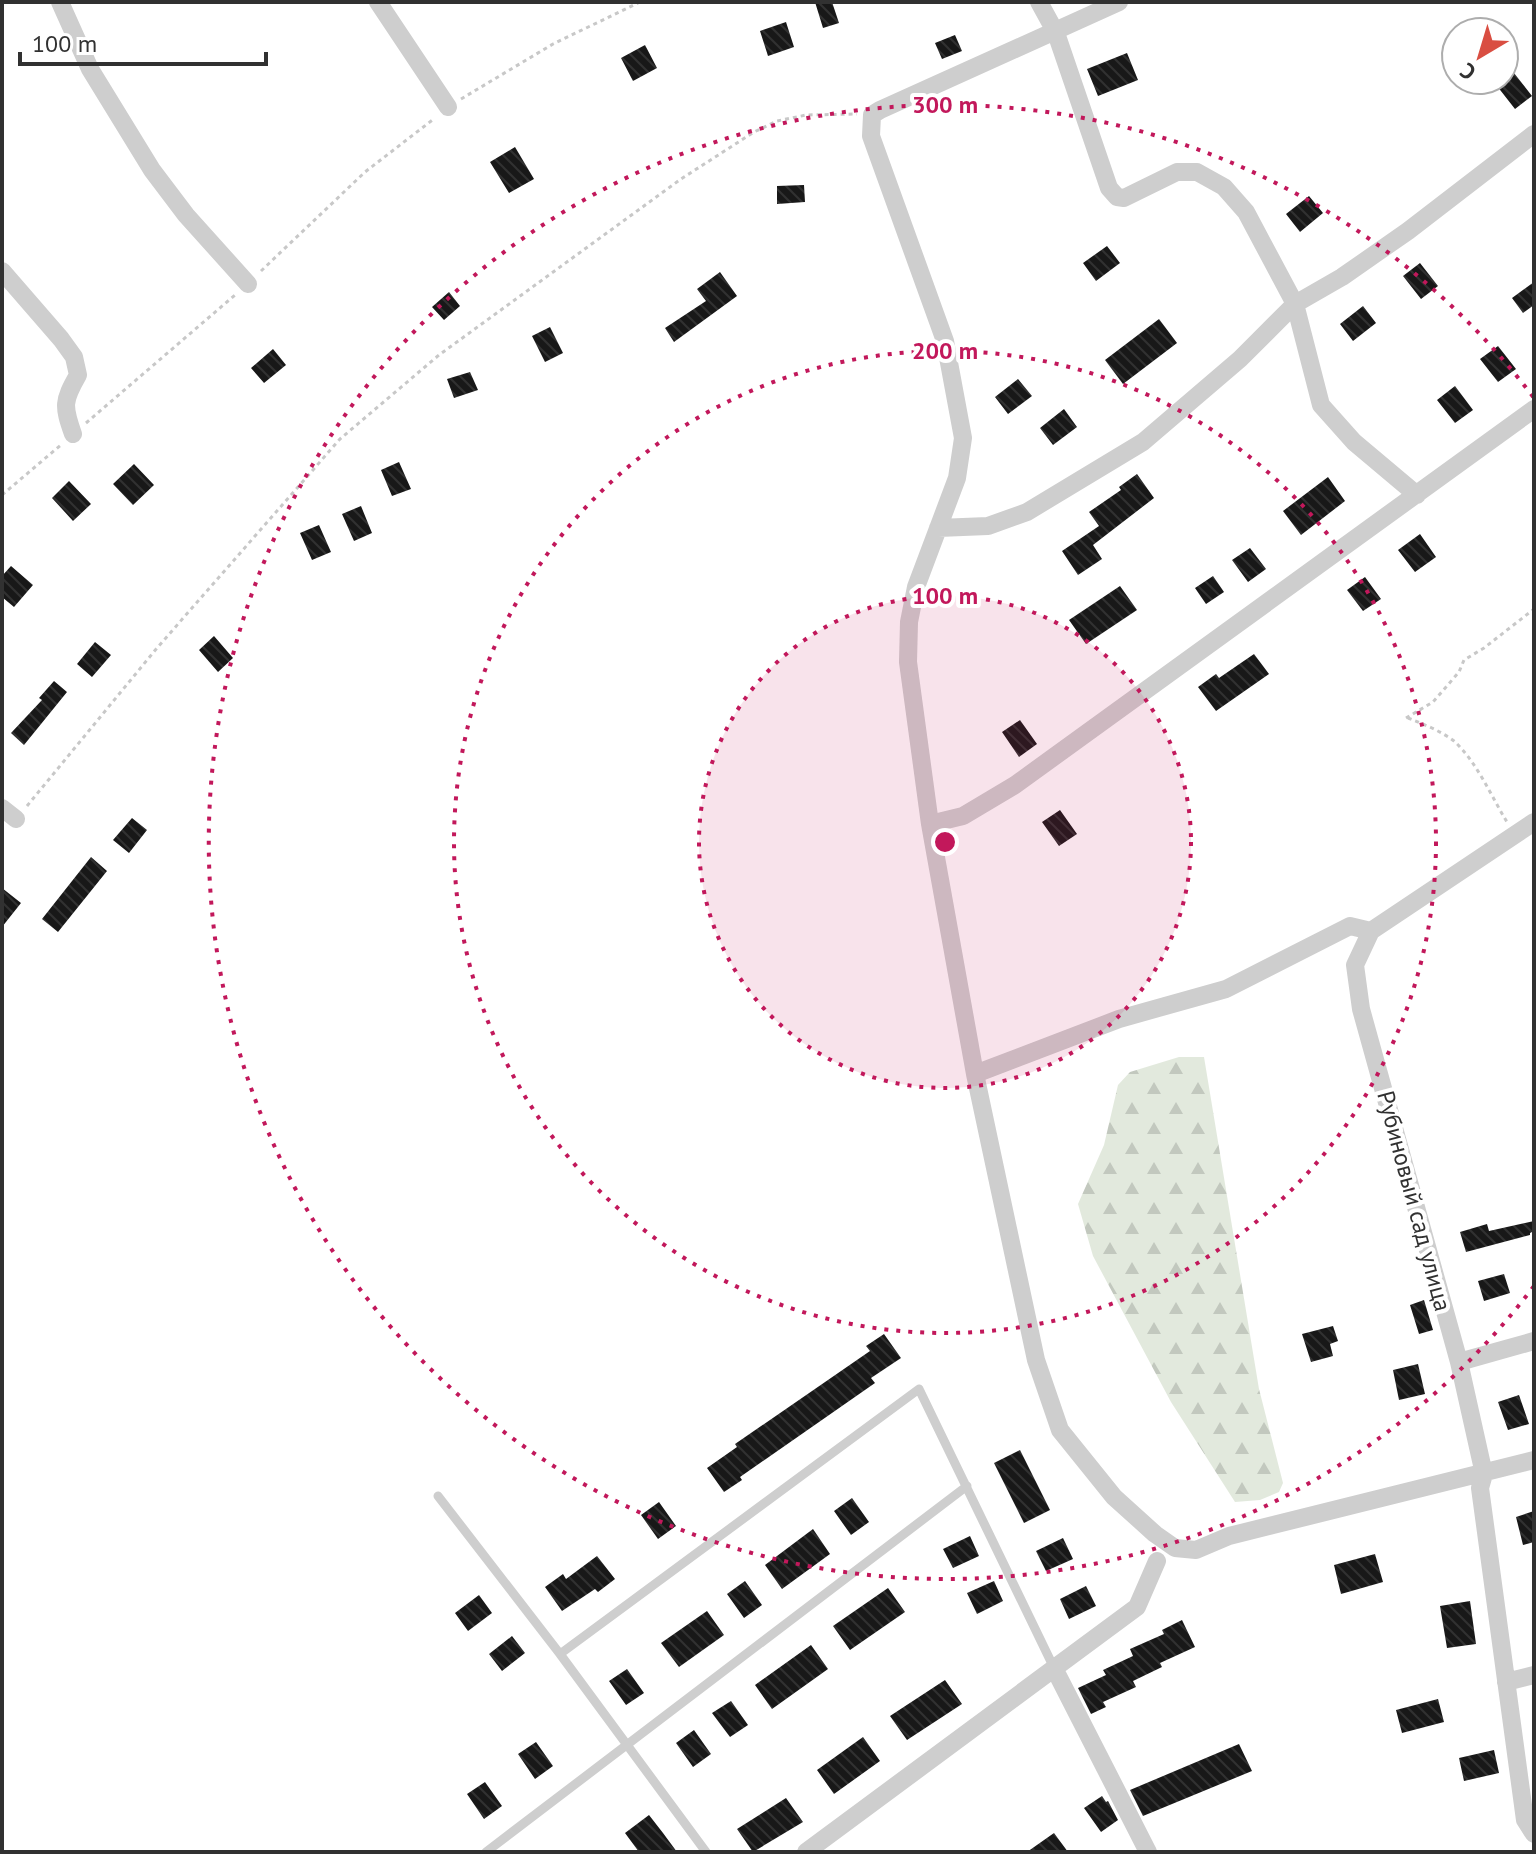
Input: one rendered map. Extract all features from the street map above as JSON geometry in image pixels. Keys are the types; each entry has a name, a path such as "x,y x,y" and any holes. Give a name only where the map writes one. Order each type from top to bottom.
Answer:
{"street":[{"path":"60,2 90,69 152,170 186,215 248,284"},
{"path":"378,2 448,107"},
{"path":"1039,2 1056,33 1109,188 1117,197 1124,198 1177,172 1197,172 1224,187 1246,212 1295,304 1321,405 1354,442 1417,495"},
{"path":"1119,2 872,115 871,136 945,341 963,438 957,478 916,587 909,622 908,662 930,824 975,1074 1036,1360 1060,1430 1114,1497 1175,1548 1196,1550 1229,1536 1534,1460"},
{"path":"938,528 988,526 1027,512 1143,442 1240,359 1295,304 1342,277 1408,231 1534,134"},
{"path":"2,271 74,357 78,375 66,396 64,409 73,434"},
{"path":"930,824 963,816 1015,785 1534,409"},
{"path":"975,1074 1119,1019 1226,989 1350,926 1371,931 1534,822"},
{"name":"Рубиновый сад улица","path":"1371,931 1355,965 1361,1009 1459,1362 1484,1474 1480,1488 1525,1820 1534,1834"},
{"path":"1459,1362 1534,1341"},
{"path":"806,1852 1137,1607 1157,1561"},
{"path":"1055,1670 1142,1849"},
{"path":"1506,1682 1534,1675"}],"lane":[{"path":"560,1654 919,1389 1055,1670"},
{"path":"486,1852 967,1486"},
{"path":"438,1496 560,1654 706,1852"}],"path":[{"path":"2,495 248,284 365,172 448,107 553,44 640,2"},
{"path":"9,814 340,439 439,355 681,179 754,132 777,121 806,115 872,115"},
{"path":"1515,835 1480,775 1454,741 1425,724 1406,718 1433,702 1459,672 1464,660 1534,609"}],"green space":[{"path":"1179,1057 1204,1057 1259,1389 1283,1483 1279,1492 1260,1500 1235,1502 1171,1402 1093,1256 1078,1204 1104,1145 1118,1085 1130,1072"}],"building":[{"path":"815,2 832,2 839,23 823,28"},
{"path":"786,22 794,47 768,56 760,31"},
{"path":"955,35 962,51 942,59 935,43"},
{"path":"645,45 657,68 633,81 621,58"},
{"path":"1127,53 1138,80 1098,96 1087,69"},
{"path":"1520,81 1532,96 1515,109 1505,96 1520,96"},
{"path":"515,147 534,179 509,193 490,162"},
{"path":"804,185 805,202 777,204 777,186"},
{"path":"1309,196 1323,213 1300,232 1286,214"},
{"path":"1107,246 1120,263 1096,281 1083,263"},
{"path":"1420,263 1438,286 1421,299 1403,276"},
{"path":"720,272 737,296 674,342 665,328 706,301 697,289"},
{"path":"1534,282 1534,305 1523,313 1512,298"},
{"path":"449,292 460,306 444,320 432,307"},
{"path":"1363,306 1376,323 1353,341 1340,324"},
{"path":"1159,319 1177,343 1123,384 1105,360"},
{"path":"550,327 563,353 545,362 532,336"},
{"path":"1498,346 1516,369 1498,382 1480,359"},
{"path":"273,349 286,365 264,383 251,368"},
{"path":"470,372 478,390 454,398 447,379"},
{"path":"1018,379 1032,396 1008,414 995,397"},
{"path":"1455,386 1473,410 1455,423 1437,400"},
{"path":"1064,409 1077,427 1053,445 1040,428"},
{"path":"399,462 411,489 392,496 381,470"},
{"path":"134,464 154,485 133,505 113,484"},
{"path":"1137,474 1154,498 1093,545 1102,559 1078,575 1062,551 1099,526 1089,512 1121,490 1119,487"},
{"path":"1328,477 1345,501 1301,535 1283,511"},
{"path":"69,481 91,504 73,521 52,498"},
{"path":"361,506 372,533 354,541 342,514"},
{"path":"319,525 331,552 312,560 300,533"},
{"path":"1420,534 1436,557 1415,572 1398,550"},
{"path":"1250,548 1266,569 1248,582 1232,560"},
{"path":"11,566 33,585 14,607 2,597 2,576"},
{"path":"1213,576 1224,592 1206,604 1195,588"},
{"path":"1365,577 1381,599 1363,611 1347,590"},
{"path":"1120,586 1137,610 1086,644 1069,620"},
{"path":"214,636 233,658 218,672 199,650"},
{"path":"95,642 111,655 92,677 77,664"},
{"path":"1254,654 1269,674 1216,711 1198,687 1216,674 1219,678"},
{"path":"54,681 67,692 24,745 11,733 42,700 39,698"},
{"path":"1020,720 1037,744 1019,757 1002,732"},
{"path":"1060,810 1077,834 1059,846 1042,822"},
{"path":"132,818 147,830 129,853 113,840"},
{"path":"91,857 107,871 58,932 42,919"},
{"path":"2,888 21,903 2,927"},
{"path":"1534,1221 1534,1231 1530,1235 1466,1252 1460,1232 1487,1224 1489,1231"},
{"path":"1504,1274 1510,1293 1484,1301 1478,1281"},
{"path":"1424,1300 1433,1330 1419,1334 1410,1305"},
{"path":"1333,1326 1338,1341 1330,1344 1333,1356 1311,1362 1302,1334"},
{"path":"884,1334 901,1358 871,1378 875,1383 740,1477 742,1480 724,1492 707,1468 737,1447 735,1444 870,1351 866,1346"},
{"path":"1418,1364 1425,1394 1399,1400 1393,1370"},
{"path":"1519,1395 1529,1424 1508,1430 1498,1402"},
{"path":"1020,1450 1050,1510 1024,1523 994,1463"},
{"path":"852,1498 869,1522 851,1535 834,1511"},
{"path":"659,1502 676,1526 658,1539 641,1515"},
{"path":"1534,1511 1534,1542 1523,1545 1516,1517"},
{"path":"813,1529 830,1554 782,1589 765,1565"},
{"path":"970,1536 979,1556 953,1568 943,1549"},
{"path":"1063,1538 1073,1559 1046,1571 1036,1551"},
{"path":"1375,1554 1383,1582 1341,1594 1334,1565"},
{"path":"597,1556 615,1579 562,1611 545,1587 563,1574 566,1579"},
{"path":"745,1581 762,1605 744,1618 727,1594"},
{"path":"994,1581 1003,1601 977,1614 967,1593"},
{"path":"1086,1586 1096,1606 1069,1619 1060,1599"},
{"path":"888,1588 905,1612 850,1650 833,1626"},
{"path":"479,1595 492,1613 468,1631 455,1613"},
{"path":"1470,1601 1476,1644 1447,1648 1440,1606"},
{"path":"707,1611 724,1635 679,1667 661,1643"},
{"path":"1182,1620 1195,1647 1160,1663 1162,1667 1133,1681 1136,1687 1103,1702 1106,1707 1091,1714 1078,1688 1106,1675 1103,1670 1133,1656 1130,1649 1164,1634 1162,1630"},
{"path":"512,1636 525,1653 502,1671 489,1654"},
{"path":"811,1645 828,1669 772,1709 755,1685"},
{"path":"627,1669 644,1693 626,1705 609,1681"},
{"path":"945,1680 962,1704 907,1740 890,1716"},
{"path":"1438,1699 1444,1722 1402,1733 1396,1710"},
{"path":"731,1701 748,1725 730,1737 712,1713"},
{"path":"694,1730 711,1754 693,1767 676,1743"},
{"path":"863,1737 880,1761 834,1794 817,1770"},
{"path":"536,1742 553,1766 535,1779 518,1754"},
{"path":"1239,1744 1252,1771 1143,1816 1130,1790"},
{"path":"1494,1750 1499,1773 1464,1781 1459,1758"},
{"path":"485,1782 502,1806 484,1819 467,1794"},
{"path":"1102,1796 1118,1820 1101,1832 1084,1808"},
{"path":"786,1798 803,1822 753,1852 737,1829"},
{"path":"649,1815 677,1852 639,1852 625,1833"},
{"path":"1054,1833 1068,1852 1027,1852"}]}
